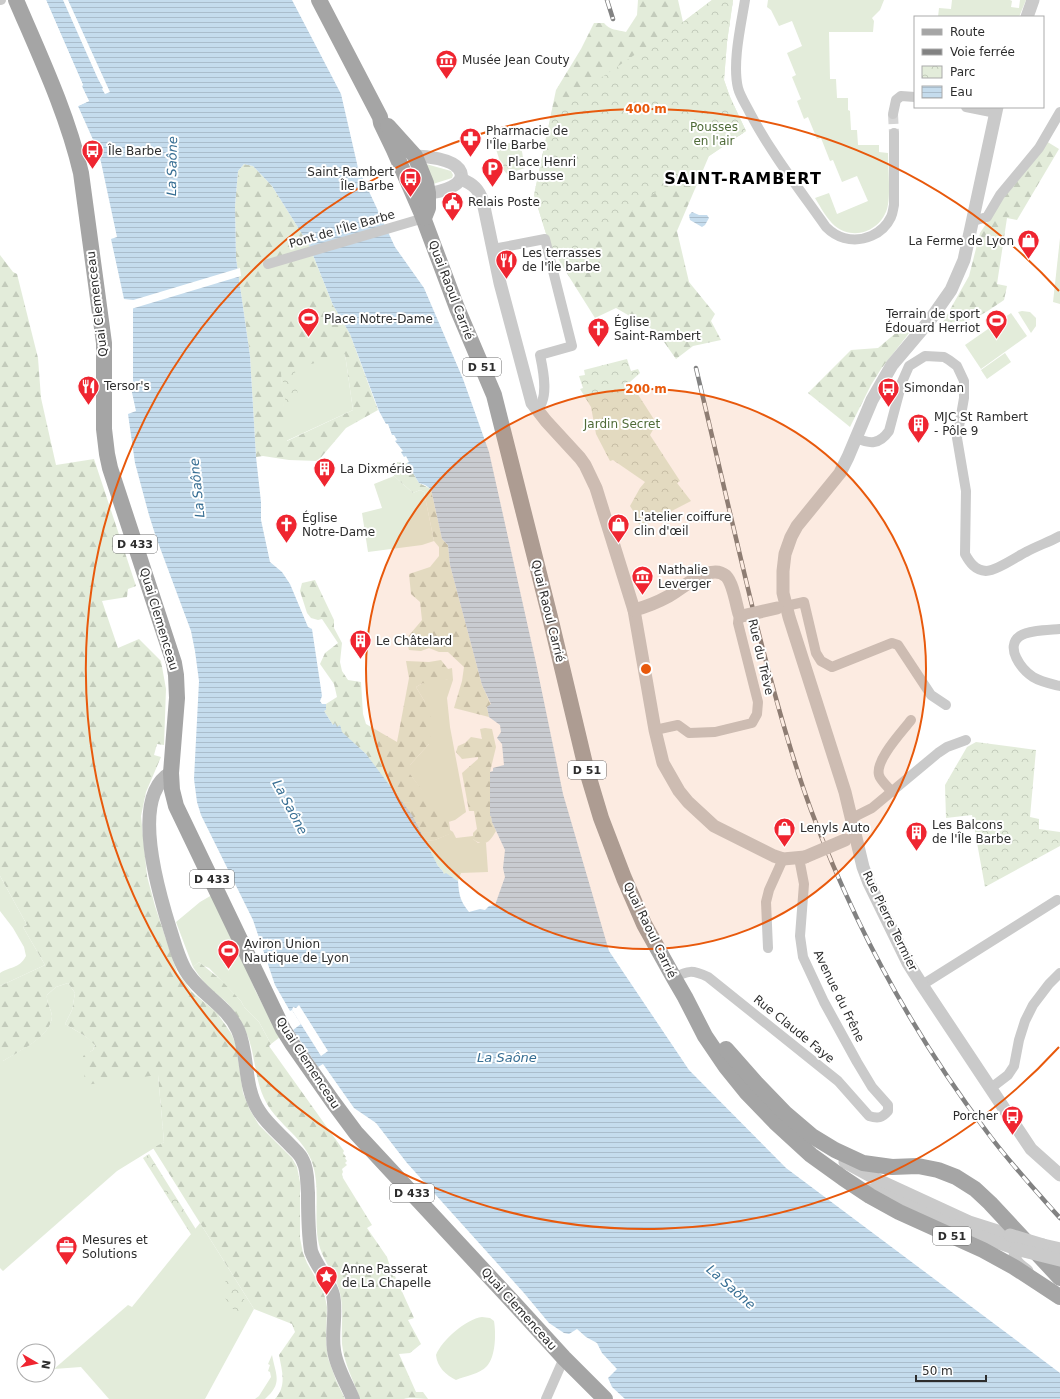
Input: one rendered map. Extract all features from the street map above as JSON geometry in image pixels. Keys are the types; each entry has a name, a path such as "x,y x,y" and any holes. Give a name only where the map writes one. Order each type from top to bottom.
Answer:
{"main road":[{"name":"Quai Clemenceau","path":"16,0 48,77 76,152 81,173 104,343 104,429 107,454 174,663 176,675 177,698 171,773 172,790 176,806 219,893 276,1015 293,1045 333,1102 360,1138 512,1300 564,1358 605,1399"},
{"path":"319,0 380,117 415,156 426,183 420,192"},
{"path":"380,117 381,123 400,163 420,192 428,208 424,218"},
{"name":"Quai Raoul Carrié","path":"424,218 457,308 494,395 550,617 586,768 601,818 624,878 644,924 705,1036 747,1093 775,1122 811,1155 870,1196 899,1212 1014,1267 1060,1297"},
{"path":"171,773 165,776 155,793 149,814 154,867 164,908 182,964 187,974 202,991 225,1010 238,1030 243,1045 250,1090 259,1111 303,1161 307,1175 311,1250 313,1258 333,1294 334,1350 353,1399"},
{"name":"Quai Raoul Carrié","path":"685,997 732,1056 756,1083 785,1113 812,1136 835,1150 863,1163 892,1167 918,1166 938,1170 956,1177 975,1189 990,1203 1060,1278"}],"street":[{"path":"745,0 738,43 736,72 738,88 754,121 770,147 826,227 835,234 844,238 855,240 866,239 875,235 885,227 891,216 894,205 894,133"},
{"path":"1027,16 1033,0"},
{"path":"893,114 896,100 901,96 914,97"},
{"path":"976,108 996,110"},
{"name":"Rue Pierre Termier","path":"996,110 964,260 950,290 930,320 892,365 872,400 840,473 807,512 791,537 785,554 781,607 845,792 852,818 851,838 869,883 908,963 1031,1149 1060,1175"},
{"path":"973,221 986,217 1000,195 1039,148 1060,112"},
{"path":"400,163 415,156 426,156 451,163 459,169 461,179 458,183 438,193 420,192"},
{"path":"461,179 472,184 480,193 486,211 504,296 532,403 536,410 580,458 596,488 634,610 655,730 663,763 679,791 688,802 714,826 766,853 783,859 802,858 851,838"},
{"name":"Pont de l'Île Barbe","path":"268,264 424,218"},
{"path":"493,249 545,238 572,346 540,355 545,379 542,403 536,410"},
{"path":"856,438 865,442 878,442 884,438 889,431 902,382 909,366 925,356 949,360 957,366 964,381 964,398 957,438 966,491 965,554 970,562 977,568 987,571 1060,536"},
{"path":"634,610 648,606 669,596 698,577 714,572 722,574 727,577 730,582 740,615 804,602 816,653 821,661 832,667 895,643 898,645 931,695 946,705"},
{"name":"Rue du Trève","path":"655,730 678,725 690,733 716,732 752,723 757,714 758,702 738,623 740,615"},
{"path":"1060,629 1028,633 1020,636 1016,640 1014,649 1016,658 1026,672 1034,678 1060,686"},
{"path":"892,792 879,776 878,768 881,759 911,720"},
{"path":"852,818 872,808 938,753 947,747 966,740"},
{"name":"Avenue du Frêne","path":"802,858 801,866 804,884 800,936 803,957 824,1002 857,1062 872,1087 888,1105 888,1111"},
{"path":"768,948 766,902 769,890 783,859"},
{"path":"922,985 1057,900"},
{"name":"Rue Claude Faye","path":"674,978 688,971 698,972 708,977 838,1081 869,1116 876,1119 882,1117 888,1111"},
{"path":"991,1088 1008,1075 1014,1066 1024,1022 1032,1005 1048,984 1060,973"},
{"path":"812,1136 826,1149 843,1161 880,1182 969,1222 1060,1249"},
{"path":"892,1167 884,1172 880,1182 884,1191 905,1204"},
{"path":"843,1178 963,1230 1016,1249 1060,1260"},
{"path":"1043,1245 1020,1245 1016,1249 1014,1256 1016,1263 1060,1297"},
{"path":"546,1399 564,1358"}],"green space":[{"name":"Pousses en l'air","path":"638,0 678,0 683,22 712,0 733,0 727,42 724,80 730,97 746,131 709,156 677,231 689,282 715,314 711,321 721,340 693,346 676,359 657,332 616,308 595,318 548,240 534,195 556,90 581,49 594,23 604,23 611,28 626,32 637,15"},
{"name":"Pousses en l'air","path":"712,0 733,0 727,42 724,80 730,97 746,131 649,197 563,267 548,240 534,195 552,111 683,22"},
{"path":"768,0 884,0 880,10 872,18 874,21 873,32 829,32 830,79 836,79 837,98 848,98 851,130 857,130 858,145 879,145 879,152 888,153 889,190 887,209 884,217 879,223 866,231 850,233 835,226 827,217 815,198 829,193 837,214 868,201 857,176 842,182 833,160 830,161 821,138 817,139 808,117 804,119 797,101 801,99 792,77 796,75 787,53 802,46 792,21 779,26 771,10 767,7"},
{"path":"952,0 1010,0 1012,1 1011,7 1019,8 1020,0 1026,0 1019,16 938,16 939,8 951,9"},
{"path":"520,141 525,168 507,174 502,168 495,146"},
{"path":"1046,141 1059,149 1017,220 1007,218 997,284 1007,286 1004,300 982,314 969,320 961,322 943,322 969,276 980,233 1001,201"},
{"path":"244,164 253,166 272,186 309,245 333,305 350,334 378,410 346,428 318,461 289,460 263,456 256,457 250,356 236,258 235,206 238,171","holes":["345,354 353,410 287,441 281,373"]},
{"path":"426,164 451,171 453,175 452,178 433,184"},
{"path":"1060,238 1060,304 1053,302"},
{"path":"0,255 13,272 17,274 38,358 41,398 56,465 94,459 136,586 128,589 127,597 102,601 118,648 139,639 161,661 166,689 164,745 157,744 154,755 161,757 146,792 141,816 147,876 155,906 177,972 192,992 217,1013 231,1033 236,1045 243,1093 250,1110 259,1125 292,1158 297,1167 300,1182 300,1238 303,1253 325,1297 327,1307 326,1341 328,1358 345,1399 275,1399 281,1389 283,1378 279,1355 295,1332 292,1324 254,1309 153,1148 164,1142 158,1075 85,1085 83,1056 93,1050 95,1045 85,1036 65,1024 72,1010 75,993 68,983 56,987 47,995 52,1016 51,1023 40,1037 25,1048 3,1061 0,1061 0,986 45,965 23,927 27,925 0,876"},
{"path":"1018,312 1030,312 1036,318 1036,326 1031,333"},
{"name":"Terrain de sport Édouard Herriot","path":"1011,313 1027,336 981,369 965,345"},
{"path":"277,325 345,354 353,410 286,441"},
{"path":"903,327 910,332 881,369 871,385 850,427 808,393 851,350 878,348"},
{"path":"1005,353 1011,362 987,379 981,370"},
{"name":"Jardin Secret","path":"627,359 631,371 638,369 640,373 630,382 655,421 654,428 650,435 680,481 677,483 691,501 641,527 635,519 637,517 630,506 645,482 613,460 610,461 596,434 591,407 580,389 583,388 579,376 585,375 584,370"},
{"path":"295,371 299,406 286,407 282,373"},
{"path":"397,462 407,463 419,483 431,489 442,539 448,545 450,565 482,685 491,705 487,707 489,717 454,708 462,681 464,667 448,652 439,652 429,648 421,651 409,650 406,639 422,620 420,602 411,594 409,574 430,567 439,556 439,547 434,541 424,492 420,490 413,493 394,476 393,469"},
{"path":"394,476 413,493 420,490 424,492 434,541 422,545 368,552 362,513 382,508 374,484"},
{"path":"315,580 334,620 334,628 342,643 340,662 342,671 348,680 361,682 363,714 366,724 397,742 409,678 406,661 429,662 441,660 448,669 448,679 432,685 423,683 416,687 425,702 431,717 426,725 431,732 429,744 410,765 410,774 442,816 449,822 450,834 435,840 424,841 366,754 333,725 324,711 326,710 326,704 337,697 334,684 320,664 325,653 338,643 322,619 318,620 311,618 307,613 300,591 302,583"},
{"path":"452,668 453,680 447,698 450,727 466,812 455,820 445,823 410,774 410,765 429,744 425,702 416,687 423,683 448,679 448,669"},
{"path":"480,729 492,729 496,747 490,772 490,815 496,831 489,841 480,843 473,839 473,833 477,829 474,811 469,811 462,773 478,759 478,757 462,759 456,752 458,746 465,743 471,737 482,739"},
{"path":"976,742 1036,750 1030,817 1039,819 1039,829 1060,832 1060,846 985,887 972,815 946,818 945,785 967,747"},
{"path":"450,830 456,838 473,836 473,839 478,843 486,843 488,872 461,873 458,881 447,874 444,874 424,841 435,840 449,834"},
{"path":"0,876 27,925 23,927 45,965 0,986 0,973 18,965 26,956 24,947 13,928 0,911"},
{"name":"Aviron Union Nautique de Lyon","path":"212,895 227,925 256,992 280,1037 271,1044 259,1022 209,968 199,962 193,967 176,922 200,902"},
{"path":"199,962 221,980 259,1022 271,1044 269,1046 344,1151 343,1153 347,1161 345,1163 347,1165 342,1169 343,1178 372,1225 367,1228 387,1257 393,1276 395,1276 414,1318 408,1320 421,1344 410,1353 399,1354 416,1392 423,1392 428,1399 360,1399 343,1351 342,1306 340,1293 335,1279 322,1254 318,1240 317,1193 313,1165 304,1147 277,1118 266,1102 259,1085 252,1049 244,1028 231,1007 205,983 193,967"},
{"path":"68,983 75,993 72,1010 65,1024 95,1044 93,1050 90,1052 158,1075 164,1142 117,1171 3,1271 0,1268 0,1061 3,1061 25,1048 40,1037 50,1023 52,1016 47,995 56,987"},
{"path":"149,1154 197,1231 192,1236 143,1158"},
{"path":"200,1223 254,1309 205,1399 109,1399 81,1367 56,1369 128,1305 132,1307"},
{"path":"229,1275 247,1304 240,1319 220,1291"},
{"path":"482,1317 490,1318 494,1321 494,1351 490,1362 484,1369 456,1380 449,1376 440,1367 436,1355 443,1343 455,1331 469,1322"},
{"path":"272,1355 277,1379 276,1384 271,1393 265,1399 255,1399 259,1396 271,1377 270,1372 268,1371 270,1365 268,1364"}],"water":[{"name":"La Saône","path":"46,0 292,0 341,94 358,168 395,247 424,288 463,379 489,452 536,663 563,794 609,951 689,1070 786,1168 1060,1373 1060,1399 625,1399 612,1387 608,1378 617,1369 602,1353 597,1343 586,1337 577,1329 569,1334 564,1333 549,1323 524,1293 407,1163 376,1123 354,1108 323,1064 318,1067 293,1030 301,1024 292,1010 290,1011 275,985 253,920 201,815 197,802 194,779 199,681 195,651 191,631 156,537 135,463 128,414 136,411 131,388 133,384 133,300 124,299 111,239 117,237 101,162 95,144 78,106 89,101 81,86 83,85","holes":["244,164 253,166 272,186 309,245 333,305 350,334 379,411 386,424 388,424 392,435 394,435 397,440 395,441 403,451 401,452 404,457 406,456 409,462 407,463 419,483 431,489 442,539 448,545 450,565 482,685 491,704 487,707 489,717 500,725 501,732 497,738 502,744 504,765 493,768 493,771 490,772 490,816 505,850 503,868 505,877 495,905 489,906 485,910 480,909 469,912 460,898 458,881 446,873 444,874 438,866 412,815 366,754 342,732 340,725 337,727 335,723 333,725 324,711 326,710 326,704 322,704 320,701 322,696 312,629 308,627 290,584 282,572 270,562 261,520 261,502 256,457 250,356 236,258 235,206 238,171"]},
{"path":"692,212 699,215 707,215 709,218 705,225 702,227 690,220 689,215"}],"pier":[{"path":"44,0 46,0 89,101 78,106 77,104 86,100"},
{"path":"63,0 68,0 110,92 105,94 102,89 103,88"},
{"path":"240,268 241,276 131,309 130,301"},
{"path":"299,1005 328,1051 321,1056 292,1010 293,1007 296,1008"}],"tunnel":[{"path":"893,114 894,133"}],"railway":[{"path":"607,0 613,19"},
{"path":"696,368 751,601 777,701 803,788 828,853 866,937 887,977 934,1057 995,1143 1022,1176 1060,1218"}],"place":[{"name":"Musée Jean Couty","path":"447,80"},
{"name":"Pharmacie de l'Île Barbe","path":"471,158"},
{"name":"Île Barbe","path":"93,170"},
{"name":"Place Henri Barbusse","path":"493,188"},
{"name":"Saint-Rambert Île Barbe","path":"410,198"},
{"name":"Relais Poste","path":"453,222"},
{"name":"La Ferme de Lyon","path":"1029,260"},
{"name":"Les terrasses de l'île barbe","path":"506,280"},
{"name":"Place Notre-Dame","path":"308,338"},
{"name":"Terrain de sport Édouard Herriot","path":"996,340"},
{"name":"Église Saint-Rambert","path":"599,348"},
{"name":"Tersor's","path":"89,406"},
{"name":"Simondan","path":"889,408"},
{"name":"MJC St Rambert - Pôle 9","path":"919,444"},
{"name":"La Dixmérie","path":"325,488"},
{"name":"Église Notre-Dame","path":"287,544"},
{"name":"L'atelier coiffure clin d'œil","path":"619,544"},
{"name":"Nathalie Leverger","path":"643,596"},
{"name":"Le Châtelard","path":"360,660"},
{"name":"Lenyls Auto","path":"784,848"},
{"name":"Les Balcons de l'Île Barbe","path":"916,852"},
{"name":"Aviron Union Nautique de Lyon","path":"229,970"},
{"name":"Porcher","path":"1013,1136"},
{"name":"Mesures et Solutions","path":"66,1266"},
{"name":"Anne Passerat de La Chapelle","path":"327,1296"}],"district":[{"name":"SAINT-RAMBERT","path":"743,178"}]}
